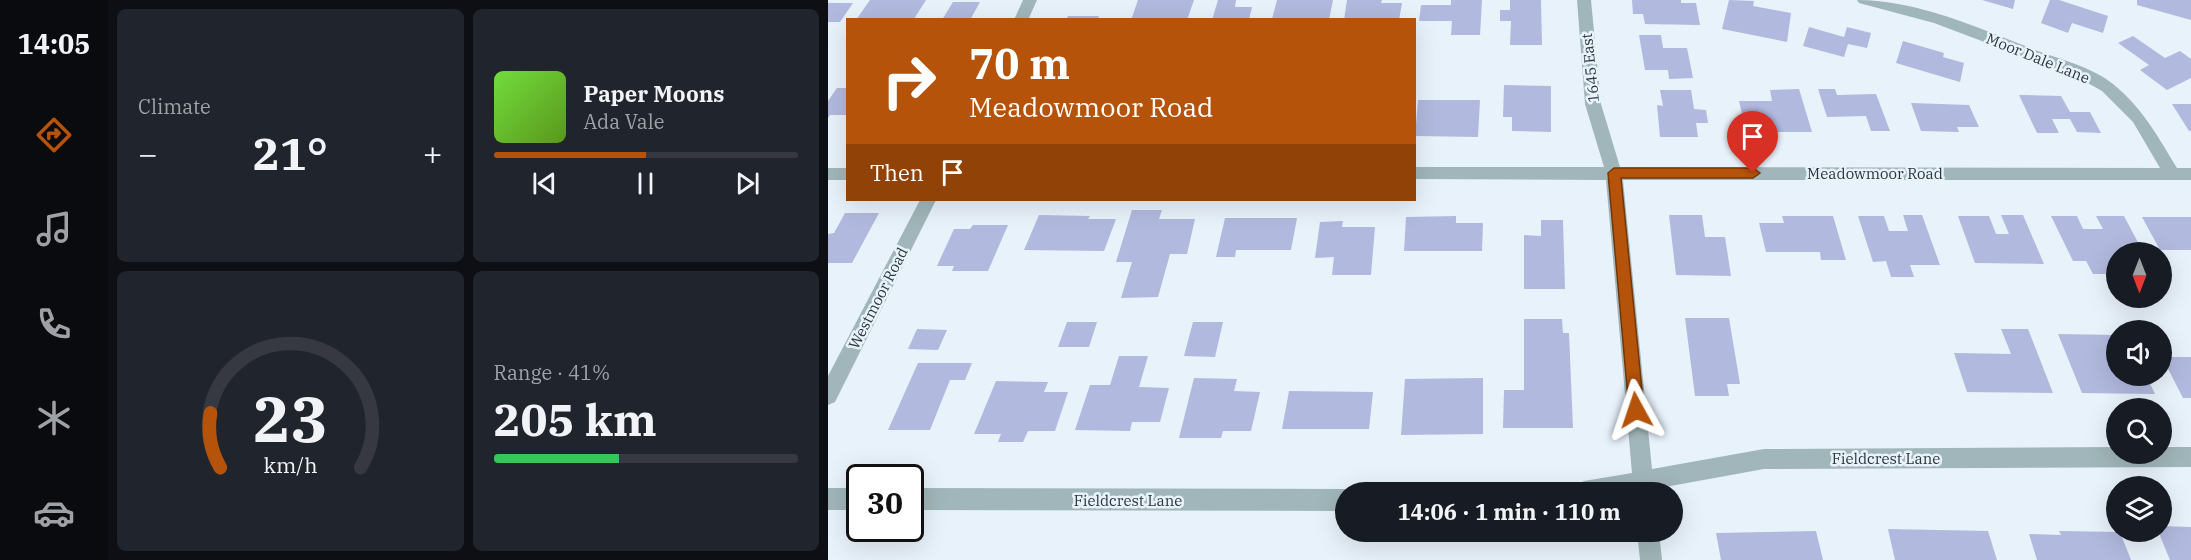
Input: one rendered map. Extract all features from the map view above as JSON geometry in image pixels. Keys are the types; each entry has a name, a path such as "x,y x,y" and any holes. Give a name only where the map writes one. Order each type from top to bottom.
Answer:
{"street":[{"path":"1021,18 1030,0"},
{"name":"1645 East","path":"1584,0 1593,104 1614,173 1643,482"},
{"name":"Moor Dale Lane","path":"1864,0 1938,19 2082,73 2107,87 2139,118 2172,174"},
{"name":"Meadowmoor Road","path":"1416,173 2191,174"},
{"path":"828,174 846,174"},
{"name":"Westmoor Road","path":"828,396 927,201"},
{"name":"Fieldcrest Lane","path":"1665,482 1764,459 2191,457"},
{"path":"828,499 846,499"},
{"name":"Fieldcrest Lane","path":"924,499 1335,500"},
{"path":"1649,542 1651,560"}],"building":[{"path":"870,0 926,0 915,18 857,18"},
{"path":"1138,0 1194,0 1188,18 1132,18"},
{"path":"1218,0 1236,0 1235,7 1252,7 1249,18 1213,18"},
{"path":"1277,0 1333,0 1329,18 1272,18"},
{"path":"1347,0 1382,0 1381,3 1402,3 1399,18 1344,18"},
{"path":"1451,0 1482,0 1480,35 1451,35 1452,21 1419,21 1421,5 1451,5"},
{"path":"1510,0 1541,0 1542,45 1510,45 1511,21 1500,21 1500,10 1510,10"},
{"path":"1632,0 1681,0 1681,3 1696,3 1700,25 1645,24 1643,14 1633,14"},
{"path":"1729,0 1754,1 1753,6 1791,13 1787,42 1722,29"},
{"path":"1982,0 2015,0 2013,9"},
{"path":"2050,0 2059,0 2108,16 2103,33 2072,23 2068,33 2041,23"},
{"path":"2137,0 2191,0 2191,20 2137,5"},
{"path":"953,2 980,2 971,18 943,18"},
{"path":"828,3 853,3 840,22 828,22"},
{"path":"1068,16 1099,16 1098,18 1067,18"},
{"path":"1809,27 1844,37 1847,27 1871,33 1867,48 1848,44 1844,57 1803,46"},
{"path":"1639,35 1661,35 1663,48 1687,48 1693,78 1669,79 1668,70 1645,70"},
{"path":"2133,36 2165,58 2180,51 2191,59 2191,78 2167,90 2140,70 2149,65 2118,43"},
{"path":"1903,41 1944,53 1943,57 1964,63 1960,82 1896,63"},
{"path":"1504,85 1551,86 1551,132 1512,131 1512,117 1503,117"},
{"path":"837,88 846,88 846,115 830,115 828,118 828,101"},
{"path":"1799,89 1812,132 1777,132 1774,122 1744,122 1739,101 1772,101 1770,90"},
{"path":"1818,89 1835,89 1837,95 1876,94 1890,131 1871,131 1866,116 1827,117"},
{"path":"1660,90 1691,90 1694,109 1706,110 1708,123 1696,123 1698,137 1660,137 1657,105 1663,106"},
{"path":"2019,95 2061,96 2070,112 2090,112 2101,133 2077,132 2070,119 2052,119 2059,133 2037,133"},
{"path":"1418,100 1480,100 1478,137 1416,136"},
{"path":"1911,103 1969,105 1979,127 1957,127 1959,132 1921,131"},
{"path":"2172,104 2191,104 2191,131 2189,131"},
{"path":"1132,210 1162,210 1159,219 1195,219 1187,254 1170,254 1158,297 1121,298 1132,262 1116,262"},
{"path":"845,213 879,213 852,263 828,263 828,234 834,233"},
{"path":"1039,215 1116,219 1104,251 1024,250"},
{"path":"1669,215 1702,215 1705,237 1725,237 1731,276 1676,275"},
{"path":"1903,215 1922,215 1940,265 1910,265 1914,277 1891,277 1886,261 1873,262 1858,216 1884,216 1889,231 1908,231"},
{"path":"2001,215 2023,215 2044,264 1975,263 1958,216 1989,216 1996,234 2009,234"},
{"path":"1456,216 1456,223 1483,223 1482,251 1404,251 1406,217"},
{"path":"1782,216 1833,216 1846,260 1821,260 1820,252 1766,252 1759,223 1784,223"},
{"path":"2051,216 2077,216 2083,229 2103,229 2096,216 2124,216 2138,242 2106,242 2106,274 2093,274 2086,261 2073,261"},
{"path":"2142,217 2191,217 2191,250 2172,250 2172,242 2156,242"},
{"path":"1225,218 1297,218 1291,250 1236,250 1235,257 1216,257"},
{"path":"1541,220 1563,220 1565,289 1524,289 1524,235 1541,236"},
{"path":"1343,221 1342,227 1375,227 1371,275 1332,275 1334,257 1315,258 1320,222"},
{"path":"973,225 1008,225 988,271 952,271 954,266 937,266 954,229 970,229"},
{"path":"1685,318 1729,318 1740,384 1727,384 1729,396 1695,396"},
{"path":"1524,319 1562,319 1563,333 1569,333 1573,428 1503,428 1504,390 1524,390"},
{"path":"1067,322 1097,322 1089,347 1058,347"},
{"path":"1193,322 1223,322 1215,357 1184,356"},
{"path":"917,329 947,330 938,350 908,349"},
{"path":"2001,329 2028,329 2053,393 1967,392 1954,353 2011,354"},
{"path":"2058,334 2106,335 2106,386 2151,386 2155,394 2082,393"},
{"path":"1119,356 1148,356 1139,387 1169,388 1160,422 1132,422 1130,431 1075,430 1090,385 1110,385"},
{"path":"2172,357 2191,357 2191,398 2183,398 2172,377"},
{"path":"918,363 972,363 965,380 950,380 930,430 888,430"},
{"path":"1194,378 1237,379 1234,391 1260,392 1251,431 1223,431 1221,438 1179,438"},
{"path":"1483,378 1483,434 1401,435 1405,379"},
{"path":"996,381 1048,382 1044,392 1068,392 1055,431 1028,431 1023,442 998,442 1001,434 974,434"},
{"path":"1289,391 1373,392 1369,429 1282,429"},
{"path":"2172,526 2191,527 2191,560 2170,560 2163,542 2172,542"},
{"path":"1888,529 1988,531 1997,560 1895,560"},
{"path":"1816,531 1823,560 1721,560 1716,533"},
{"path":"2059,531 2106,532 2106,542 2124,542 2131,560 2037,560 2029,534 2061,535"}],"route":[{"path":"1636,410 1614,173 1753,173"}]}
